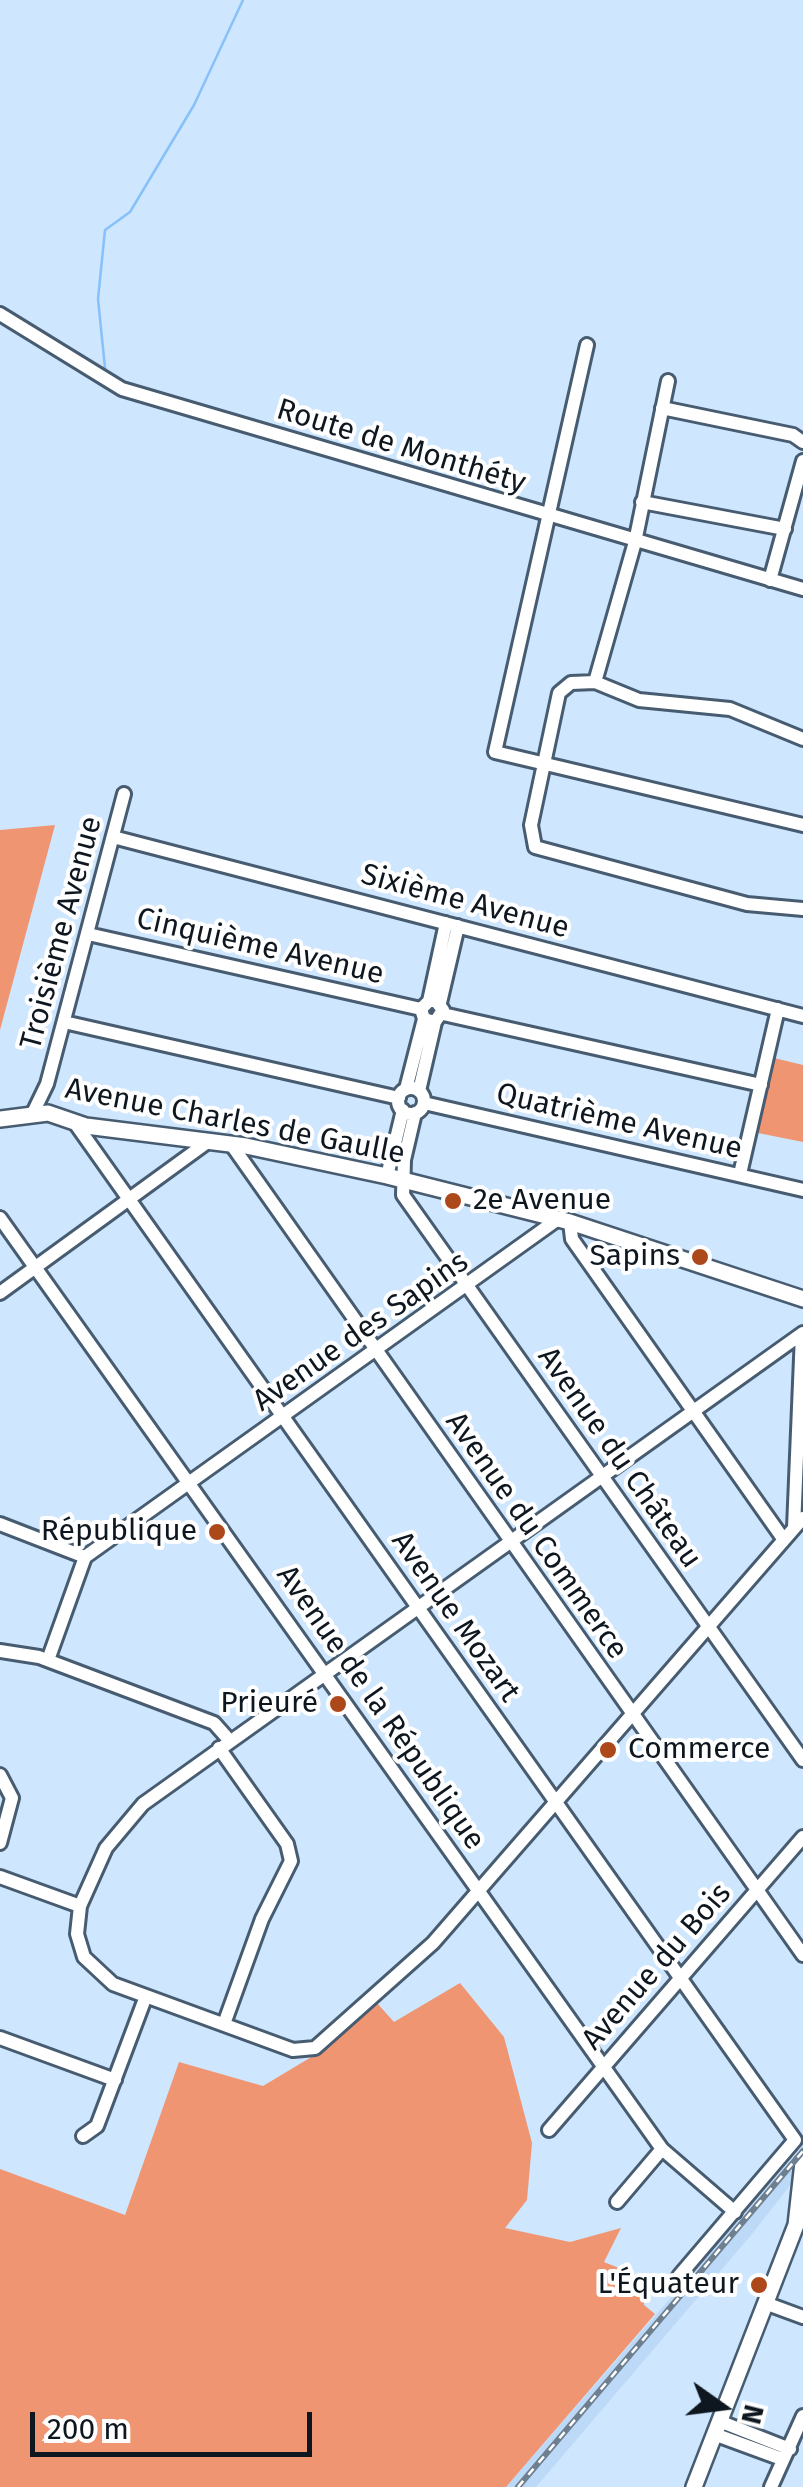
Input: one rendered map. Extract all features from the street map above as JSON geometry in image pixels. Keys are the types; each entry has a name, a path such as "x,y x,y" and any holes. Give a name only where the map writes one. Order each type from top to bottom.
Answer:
{"main road":[{"name":"Avenue Charles de Gaulle","path":"0,1119 56,1116 75,1123 230,1144 395,1179 564,1220 803,1299"},
{"path":"694,2487 787,2248 799,2210 803,2162"},
{"path":"787,2248 803,2238"}],"street":[{"name":"Route de Monthéty","path":"0,314 122,389 547,517 803,589"},
{"path":"586,345 494,747 502,756 803,825"},
{"path":"595,682 635,542 668,381"},
{"path":"662,408 793,435 803,442"},
{"path":"770,580 803,460"},
{"path":"642,502 785,528"},
{"path":"803,740 730,708 633,698 595,682 571,683 562,689 530,834 539,850 636,871 747,904 803,909"},
{"name":"Troisième Avenue","path":"32,1115 47,1084 124,794"},
{"name":"Sixième Avenue","path":"114,837 803,1016"},
{"path":"395,1179 452,924"},
{"name":"Cinquième Avenue","path":"88,934 761,1084"},
{"path":"740,1174 778,1009"},
{"name":"Quatrième Avenue","path":"64,1022 803,1190"},
{"name":"Troisième Avenue","path":"47,1084 56,1116"},
{"name":"Avenue Mozart","path":"75,1123 799,2140"},
{"path":"0,1293 209,1141"},
{"name":"Avenue du Commerce","path":"230,1144 803,1955"},
{"name":"Avenue du Château","path":"395,1179 402,1195 803,1760"},
{"name":"Avenue de la République","path":"0,1218 662,2150 734,2212"},
{"path":"564,1220 572,1239 784,1540"},
{"name":"Avenue des Sapins","path":"85,1557 564,1220"},
{"path":"802,1334 798,1523 433,1943 321,2044 297,2051 108,1981 91,1967 78,1940 80,1906 106,1848 130,1817 224,1744 802,1334"},
{"path":"0,1524 85,1557 48,1660"},
{"path":"0,1651 48,1660 214,1723 291,1858 287,1876 262,1919 224,2024"},
{"path":"0,1776 12,1798 0,1843"},
{"name":"Avenue du Bois","path":"549,2130 803,1837"},
{"path":"0,1894 3,1878 80,1906"},
{"path":"83,2136 96,2128 146,1996"},
{"path":"0,2038 115,2080"},
{"path":"679,2276 799,2140"},
{"path":"617,2202 662,2150"},
{"path":"765,2303 803,2317"},
{"path":"771,2487 803,2416"},
{"path":"716,2428 786,2454"}],"shaded area":[{"path":"55,825 0,1030 0,830"},
{"path":"774,1058 803,1065 803,1142 758,1133"},
{"path":"460,1983 504,2037 532,2143 527,2200 505,2228 570,2242 621,2228 604,2262 644,2278 644,2305 655,2314 506,2487 0,2487 0,2169 125,2215 179,2062 263,2086 313,2056 377,2003 394,2022"},
{"path":"803,2146 803,2169 536,2487 506,2487"}],"waterway":[{"path":"105,368 98,299 105,230 130,212 194,105 243,0"}],"railway":[{"path":"518,2487 803,2151"}],"place":[{"name":"2e Avenue","path":"453,1201"},
{"name":"Sapins","path":"700,1257"},
{"name":"République","path":"217,1532"},
{"name":"Prieuré","path":"338,1704"},
{"name":"Commerce","path":"608,1750"},
{"name":"L'Équateur","path":"759,2285"}]}
